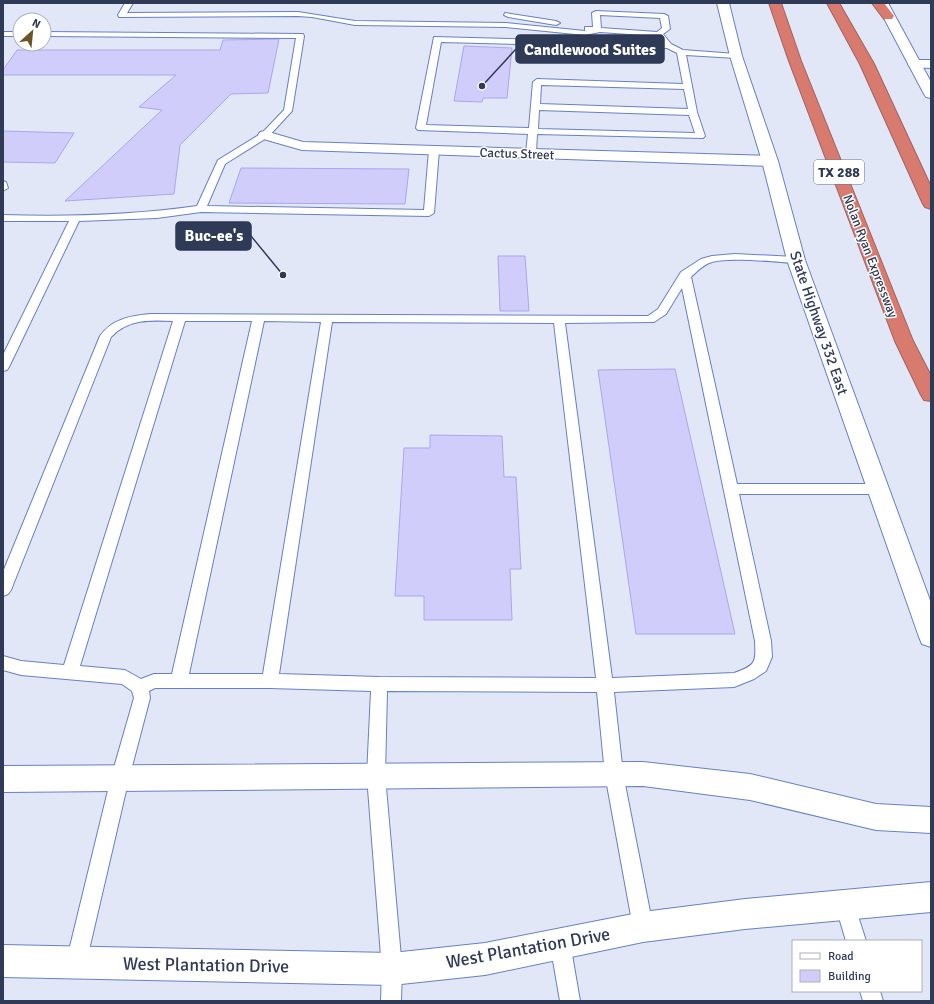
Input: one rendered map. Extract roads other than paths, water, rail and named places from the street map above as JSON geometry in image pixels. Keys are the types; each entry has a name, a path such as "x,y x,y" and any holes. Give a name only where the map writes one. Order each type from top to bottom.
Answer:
{"highway":[{"name":"Nolan Ryan Expressway","path":"775,3 795,61 904,341 931,395"},
{"path":"833,3 867,64 931,204"},
{"path":"878,3 888,16"}],"main road":[{"name":"State Highway 332 East","path":"723,3 736,56 770,161 796,260 878,489 927,615 931,637"},
{"path":"882,3 931,94"},
{"path":"914,64 931,64"},
{"name":"Cactus Street","path":"265,135 302,146 770,161"},
{"path":"3,779 643,774 750,787 876,817 931,820"},
{"name":"West Plantation Drive","path":"3,961 392,969 485,959 643,927 745,914 931,896"}],"lane":[{"path":"129,3 122,15 298,14 355,23 506,25 584,33 598,31"},
{"path":"506,25 508,12 598,31 658,34 666,29 664,16 596,13 598,31"},
{"path":"536,29 542,20"},
{"path":"52,34 300,36 288,110 265,135 221,162 201,209"},
{"path":"658,34 668,46"},
{"path":"681,52 693,112 700,136 421,128 437,39 668,46 681,52 736,56"},
{"path":"531,153 537,82 688,87"},
{"path":"535,107 693,112"},
{"path":"3,218 157,215 201,209 429,213 434,150"},
{"path":"3,367 76,217"},
{"path":"3,590 106,336 113,327 121,322 133,319 180,318 650,320 655,318 662,311 685,274 706,260 714,258 796,260"},
{"path":"140,687 154,681 605,685 734,680 749,676 757,669 764,658 762,641 685,274"},
{"path":"70,673 180,318"},
{"path":"179,681 259,318"},
{"path":"270,681 327,318"},
{"path":"559,320 605,685 614,774 643,927"},
{"path":"731,489 878,489"},
{"path":"3,663 21,668 125,677 140,687 142,698 120,778 76,962"},
{"path":"378,684 376,776 392,969 391,1001"},
{"path":"845,904 856,940"},
{"path":"560,943 570,1001"}],"place":[{"name":"Candlewood Suites","path":"482,86"},
{"name":"Buc-ee's","path":"283,275"}]}
